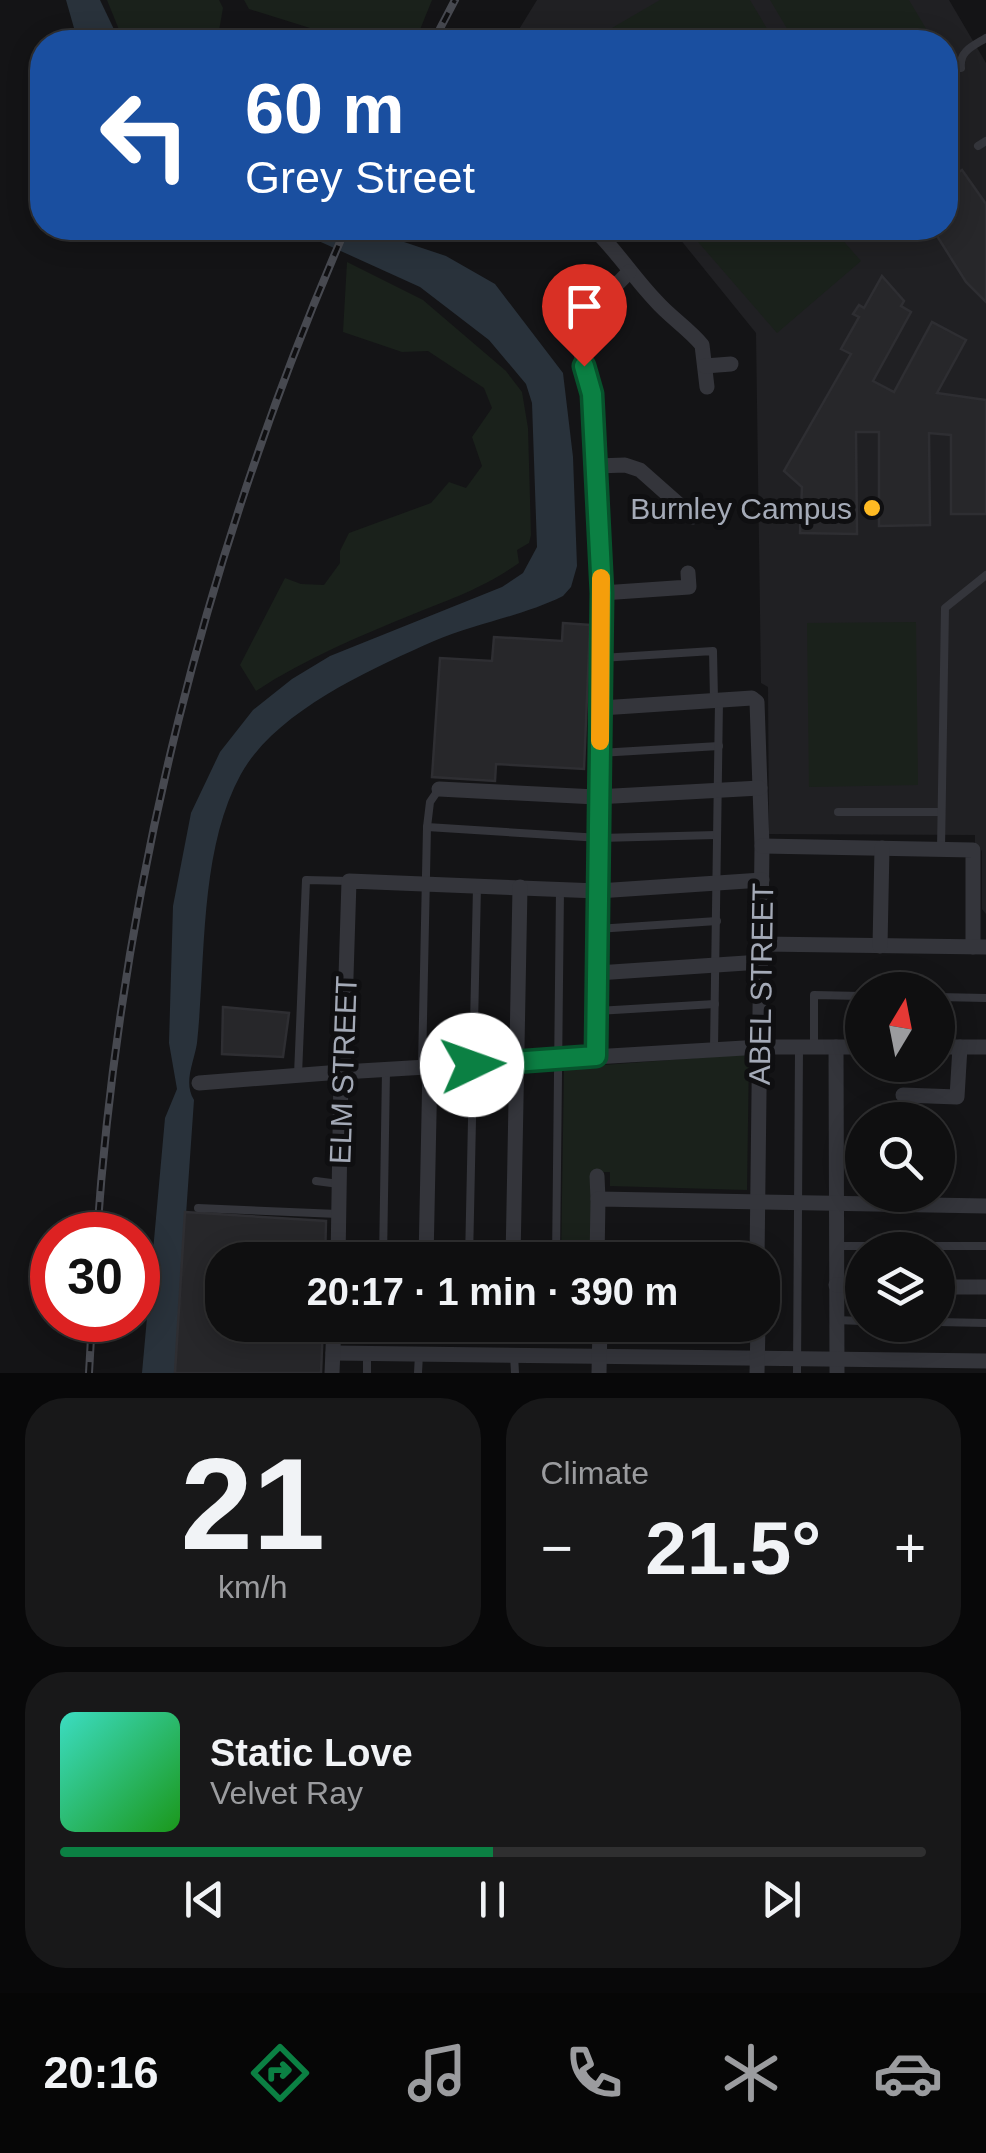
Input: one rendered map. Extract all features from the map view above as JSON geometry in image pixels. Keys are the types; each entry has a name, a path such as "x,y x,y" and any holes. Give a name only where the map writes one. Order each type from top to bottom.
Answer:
{"street":[{"path":"605,240 624,260 628,272 702,345 707,387"},
{"path":"596,1056 602,593 592,394 577,325 628,272"},
{"path":"705,366 731,364"},
{"path":"597,466 625,465 640,470 693,517"},
{"path":"602,593 689,587 688,573"},
{"name":"ABEL STREET","path":"716,701 752,698 758,708 762,944 758,1242"},
{"path":"600,708 716,701"},
{"path":"439,789 599,797 760,788"},
{"path":"762,846 973,850 980,947 762,944"},
{"path":"880,946 882,848"},
{"path":"349,881 598,891 762,880"},
{"name":"ELM STREET","path":"338,1242 349,881"},
{"path":"512,1242 520,887"},
{"path":"597,973 761,962"},
{"path":"199,1083 761,1046 845,1046"},
{"path":"836,1046 837,1366"},
{"path":"955,1046 986,1046"},
{"path":"903,1095 957,1097 960,1046"},
{"path":"426,1068 426,1242"},
{"path":"597,1176 597,1242"},
{"path":"598,1199 986,1206"},
{"path":"836,1285 845,1285"},
{"path":"955,1287 986,1287"},
{"path":"332,1373 333,1342"},
{"path":"599,1342 599,1373"},
{"path":"333,1353 599,1356 636,1365 951,1367 986,1362"}],"lane":[{"path":"961,68 960,59 965,51 986,38"},
{"path":"940,850 944,608 986,575"},
{"path":"601,658 713,651 719,746 714,1049"},
{"path":"600,753 719,746"},
{"path":"426,1068 427,828 430,802 439,789"},
{"path":"838,812 941,812"},
{"path":"427,828 600,838 716,835"},
{"path":"298,1075 306,880 349,881"},
{"path":"469,1242 477,886"},
{"path":"556,1242 560,889"},
{"path":"597,928 716,921"},
{"path":"797,1366 798,1202 807,1046 814,995 845,996"},
{"path":"955,997 986,998"},
{"path":"597,1011 715,1004"},
{"path":"383,1242 386,1070"},
{"path":"316,1182 339,1184"},
{"path":"198,1208 338,1214"},
{"path":"836,1246 986,1246"},
{"path":"836,1320 845,1320"},
{"path":"955,1322 986,1322"},
{"path":"366,1372 367,1353"},
{"path":"418,1373 419,1354"},
{"path":"514,1355 515,1373"}],"shaded area":[{"path":"66,0 100,0 114,30 75,30"},
{"path":"107,0 219,0 223,8 219,30 119,30"},
{"path":"244,0 432,0 420,30 309,30 249,9"},
{"name":"Burnley Campus","path":"537,0 949,0 986,63 986,914 982,909 982,851 975,843 975,835 769,834 768,687 761,683 756,333 681,240 958,240 958,30 519,30"},
{"path":"660,0 750,0 768,30 609,30"},
{"path":"770,0 909,0 927,30 788,30"},
{"path":"316,240 398,240 446,256 495,284 563,373 573,457 577,566 571,587 563,596 434,641 327,694 277,731 241,774 218,836 207,906 197,1043 189,1079 194,1100 175,1373 142,1373 145,1342 160,1342 160,1212 157,1212 165,1118 177,1089 169,1043 173,906 191,813 220,752 253,710 292,679 330,656 502,587 523,573 537,547 532,403 526,384 489,340 420,287"},
{"path":"696,240 843,240 861,261 777,333"},
{"path":"347,262 423,300 506,371 522,392 528,428 531,535 529,543 517,550 519,563 493,579 334,648 256,691 240,665 285,578 301,584 324,585 340,563 340,551 349,533 431,503 449,482 466,488 482,466 472,437 492,408 484,388 428,351 402,352 343,332"},
{"path":"916,622 918,785 809,787 807,623"},
{"path":"749,1054 747,1190 610,1186 610,1172 594,1172 593,1242 561,1242 564,1068"}],"building":[{"path":"962,170 986,204 986,302 966,282 940,240 958,240 958,173"},
{"path":"882,276 904,301 901,306 911,312 873,381 894,392 932,322 966,340 937,393 986,400 986,514 951,514 951,435 929,433 930,525 879,526 879,432 856,432 857,534 800,533 802,487 784,471 851,354 841,349 859,317 853,314 859,305 864,308"},
{"path":"563,623 590,625 584,769 496,764 495,781 432,777 440,658 492,661 494,637 562,641"},
{"path":"223,1007 289,1013 283,1057 222,1054"},
{"path":"185,1212 326,1221 325,1242 205,1242 205,1342 322,1342 321,1373 175,1373"}],"railway":[{"path":"439,30 455,0"},
{"path":"99,1212 126,976 178,721 212,595 252,471 296,348 341,240"},
{"path":"89,1373 91,1342"}],"slow traffic":[{"path":"600,741 601,578"}],"place":[{"name":"Burnley Campus","path":"872,508"}],"route":[{"path":"472,1065 596,1056 602,593 592,394 584,366"}]}
